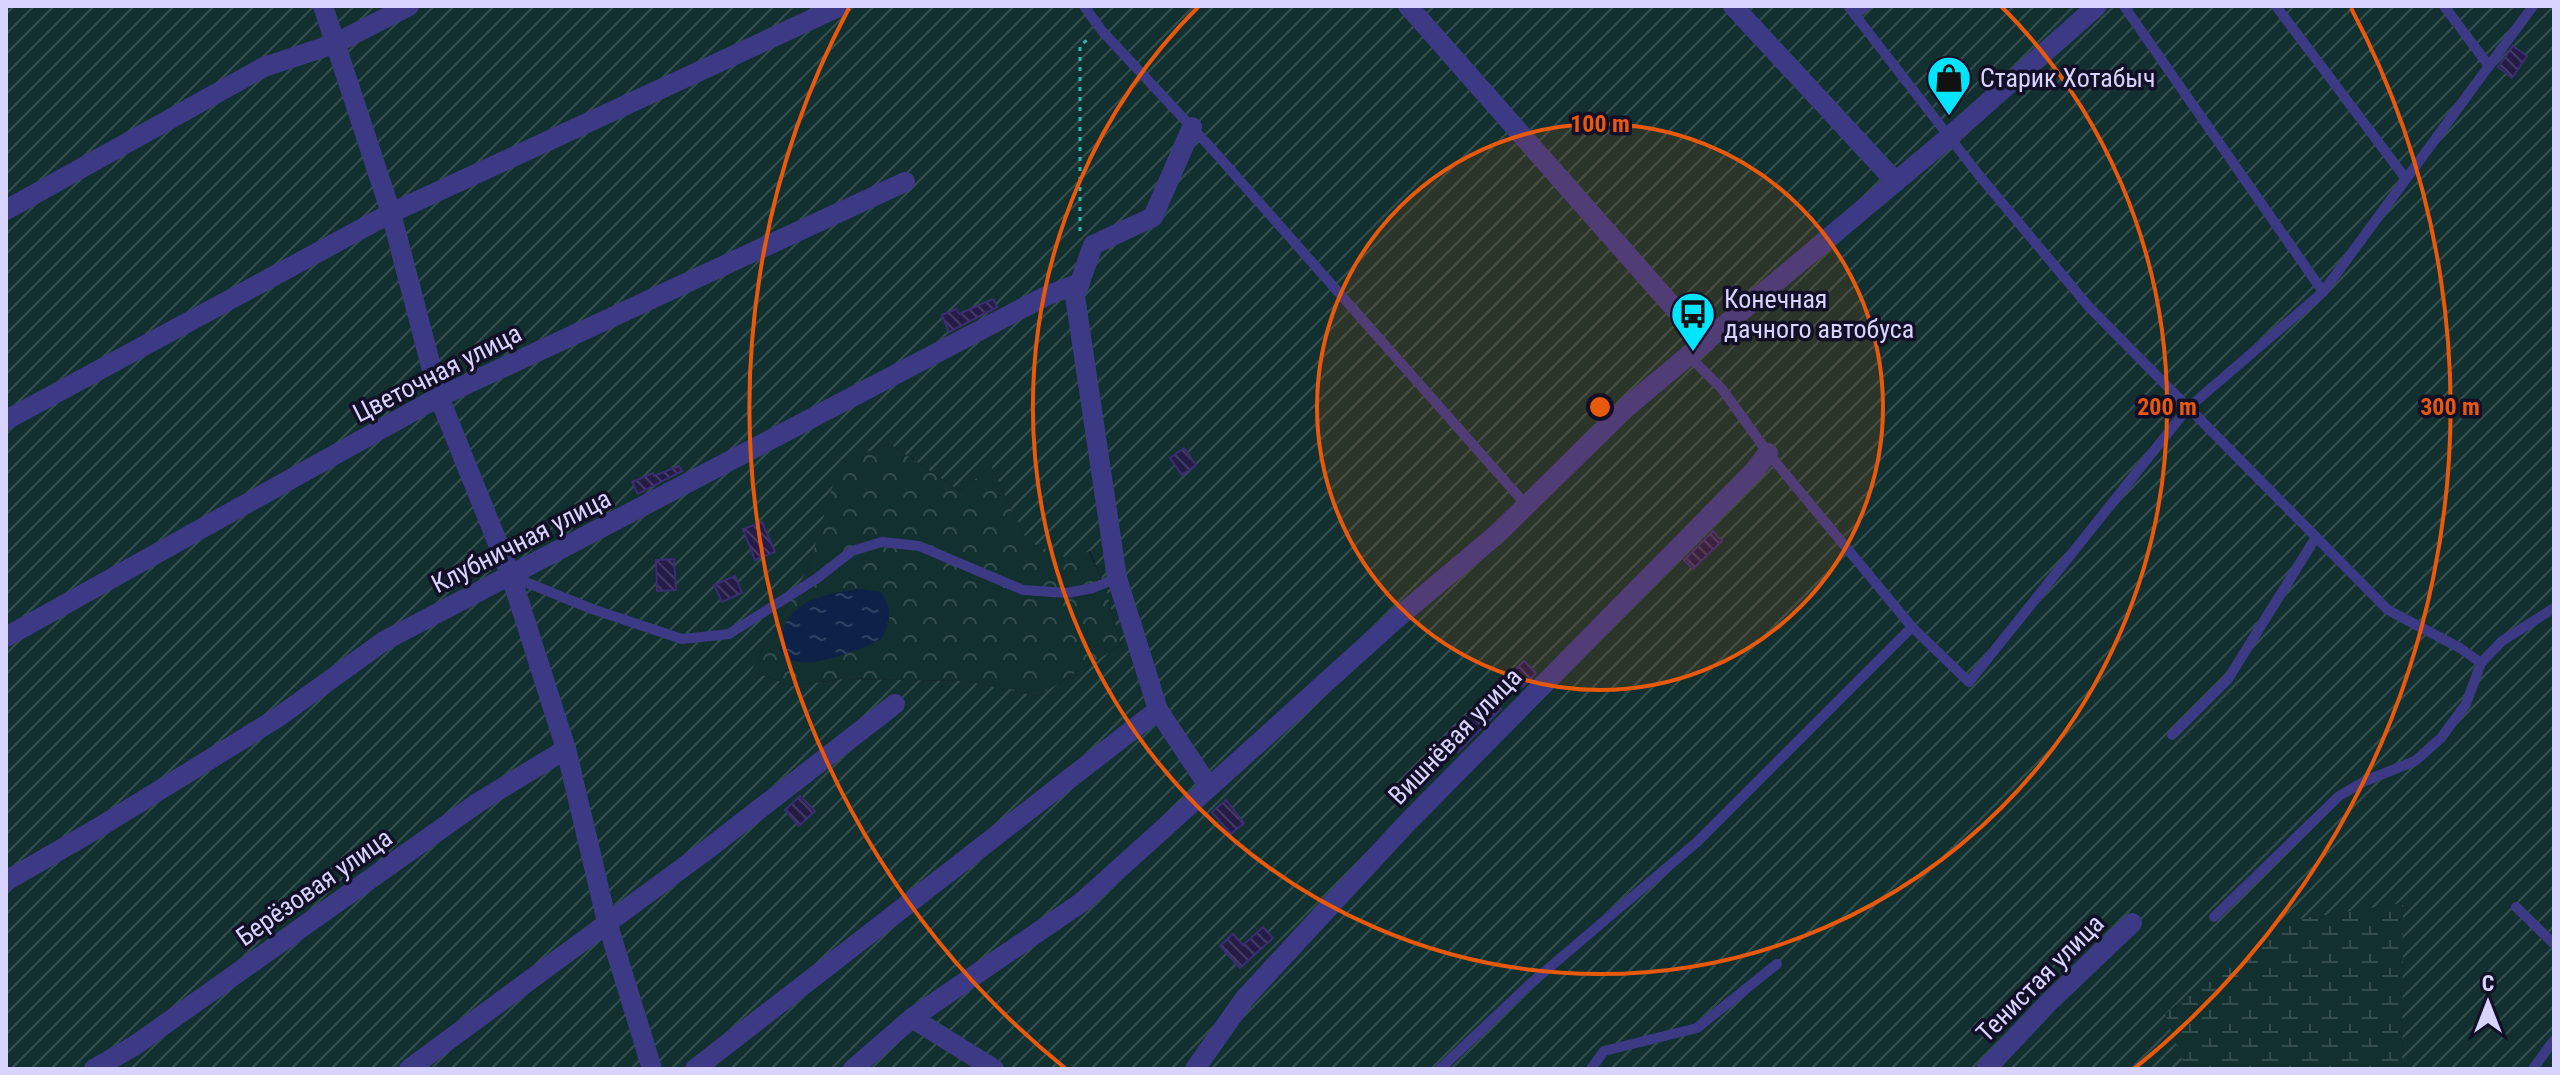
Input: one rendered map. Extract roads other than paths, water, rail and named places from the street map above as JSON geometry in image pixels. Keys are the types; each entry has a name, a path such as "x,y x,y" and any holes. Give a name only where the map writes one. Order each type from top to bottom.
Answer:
{"street":[{"path":"323,6 391,213 439,397 511,576 566,749 607,922 652,1069"},
{"path":"6,210 264,67 334,44 409,6"},
{"path":"6,420 391,213 841,6"},
{"path":"1408,6 1697,350"},
{"path":"1733,6 1896,182"},
{"path":"853,1069 912,1018 1082,902 1385,629 1527,506 1627,407 1949,137 2097,6"},
{"path":"1192,127 1153,217 1093,245 1075,296 1117,578 1158,710 1209,787"},
{"name":"Цветочная улица","path":"6,637 439,397 905,182"},
{"name":"Клубничная улица","path":"6,881 277,718 384,641 1046,296 1080,283"},
{"name":"Вишнёвая улица","path":"1195,1069 1245,998 1394,836 1754,471 1768,453"},
{"path":"409,1069 704,852 895,704"},
{"path":"695,1069 1158,710"},
{"name":"Берёзовая улица","path":"94,1069 134,1046 479,802 566,749"},
{"name":"Тенистая улица","path":"1991,1067 2049,1002 2132,923"},
{"path":"912,1018 994,1069"}],"lane":[{"path":"1084,6 1102,31 1192,127 1527,506"},
{"path":"1866,6 1852,10 1949,137 2089,307 2388,610 2460,648 2481,663"},
{"path":"2124,6 2323,292"},
{"path":"2276,6 2406,179"},
{"path":"2444,6 2489,66"},
{"path":"1697,350 1768,453 1912,627 1969,682 2188,408 2323,292 2533,6"},
{"path":"2172,735 2228,679 2316,537"},
{"path":"511,576 592,609 682,639 729,634 816,579 852,551 882,542 919,546 1023,590 1067,593 1093,588 1117,578"},
{"path":"2214,917 2339,796 2365,781 2415,761 2441,738 2466,704 2481,663 2502,641 2554,608"},
{"path":"1440,1069 1530,984 1697,842 1912,627"},
{"path":"2516,907 2554,944"},
{"path":"1591,1069 1604,1051 1697,1028 1777,964"},
{"path":"2533,1069 2554,1040"}],"water":[{"path":"859,589 881,592 888,605 889,615 882,639 836,657 811,662 790,659 780,651 782,634 795,611 816,599"}],"place":[{"name":"Старик Хотабыч","path":"1949,117"},
{"name":"Конечная дачного автобуса","path":"1693,353"}]}
